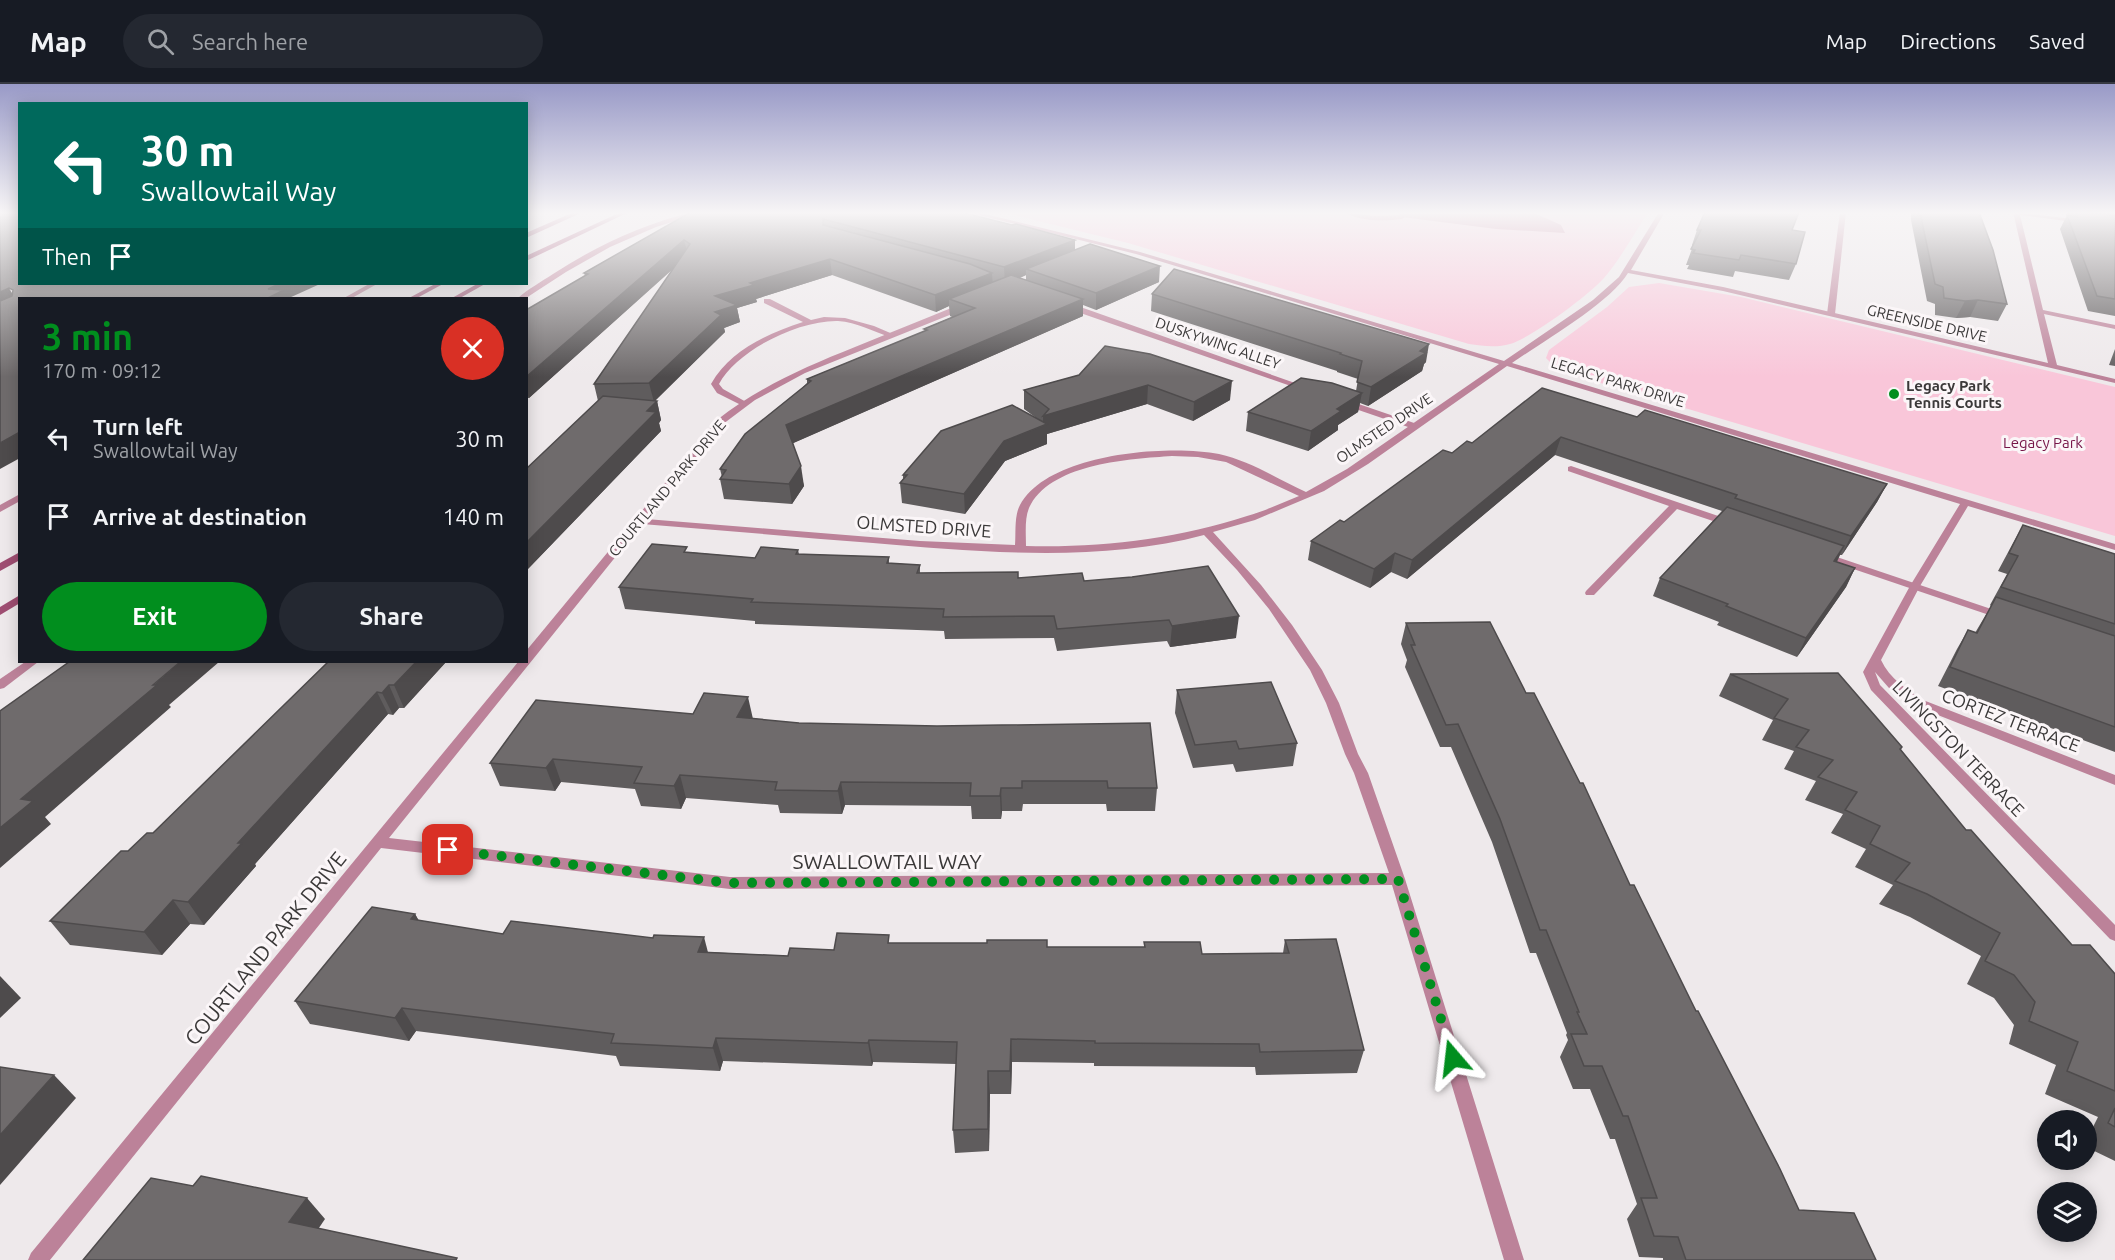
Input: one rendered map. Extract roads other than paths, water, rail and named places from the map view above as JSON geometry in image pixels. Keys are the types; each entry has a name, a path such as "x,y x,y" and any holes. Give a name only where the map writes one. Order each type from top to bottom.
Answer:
{"main road":[{"path":"415,297 437,285"},
{"path":"458,297 479,285"},
{"path":"0,568 18,556"},
{"path":"0,612 18,599"}],"street":[{"path":"524,297 572,267"},
{"name":"LEGACY PARK DRIVE","path":"1183,267 1506,362 2115,547"},
{"name":"OLMSTED DRIVE","path":"639,521 1020,550 1093,548 1156,541 1206,531 1267,513 1327,485 1596,302 1629,267"},
{"path":"1831,314 1837,267"},
{"path":"2029,267 2053,366"},
{"name":"GREENSIDE DRIVE","path":"1627,271 1723,288 2115,381"},
{"path":"350,297 371,285"},
{"path":"767,301 809,322"},
{"name":"COURTLAND PARK DRIVE","path":"528,656 720,422 770,386 803,370 975,301"},
{"name":"DUSKYWING ALLEY","path":"1057,302 1314,391"},
{"path":"2039,311 2115,327"},
{"path":"744,403 720,392 715,384 717,376 729,364 750,349 809,322 836,319 858,322 891,335"},
{"path":"1336,399 1414,426"},
{"path":"1020,550 1025,505 1036,489 1056,476 1080,466 1158,453 1188,453 1216,457 1244,465 1306,496"},
{"path":"1571,469 1742,528"},
{"path":"0,509 18,498"},
{"name":"LIVINGSTON TERRACE","path":"1966,502 1869,672 1875,687 2115,935"},
{"path":"1590,593 1675,505"},
{"path":"1206,531 1240,565 1272,603 1302,646 1329,694 1354,761 1361,773 1398,879 1514,1260"},
{"path":"1809,551 2015,620"},
{"name":"CORTEZ TERRACE","path":"1875,660 1881,674 1889,682 1919,704 2115,780"},
{"path":"0,685 31,663"},
{"name":"COURTLAND PARK DRIVE","path":"38,1260 523,663"},
{"name":"SWALLOWTAIL WAY","path":"378,842 730,883 1398,879"}],"place":[{"name":"Legacy Park Tennis Courts","path":"1894,394"}],"park label":[{"name":"Legacy Park","path":"2043,442"}]}
